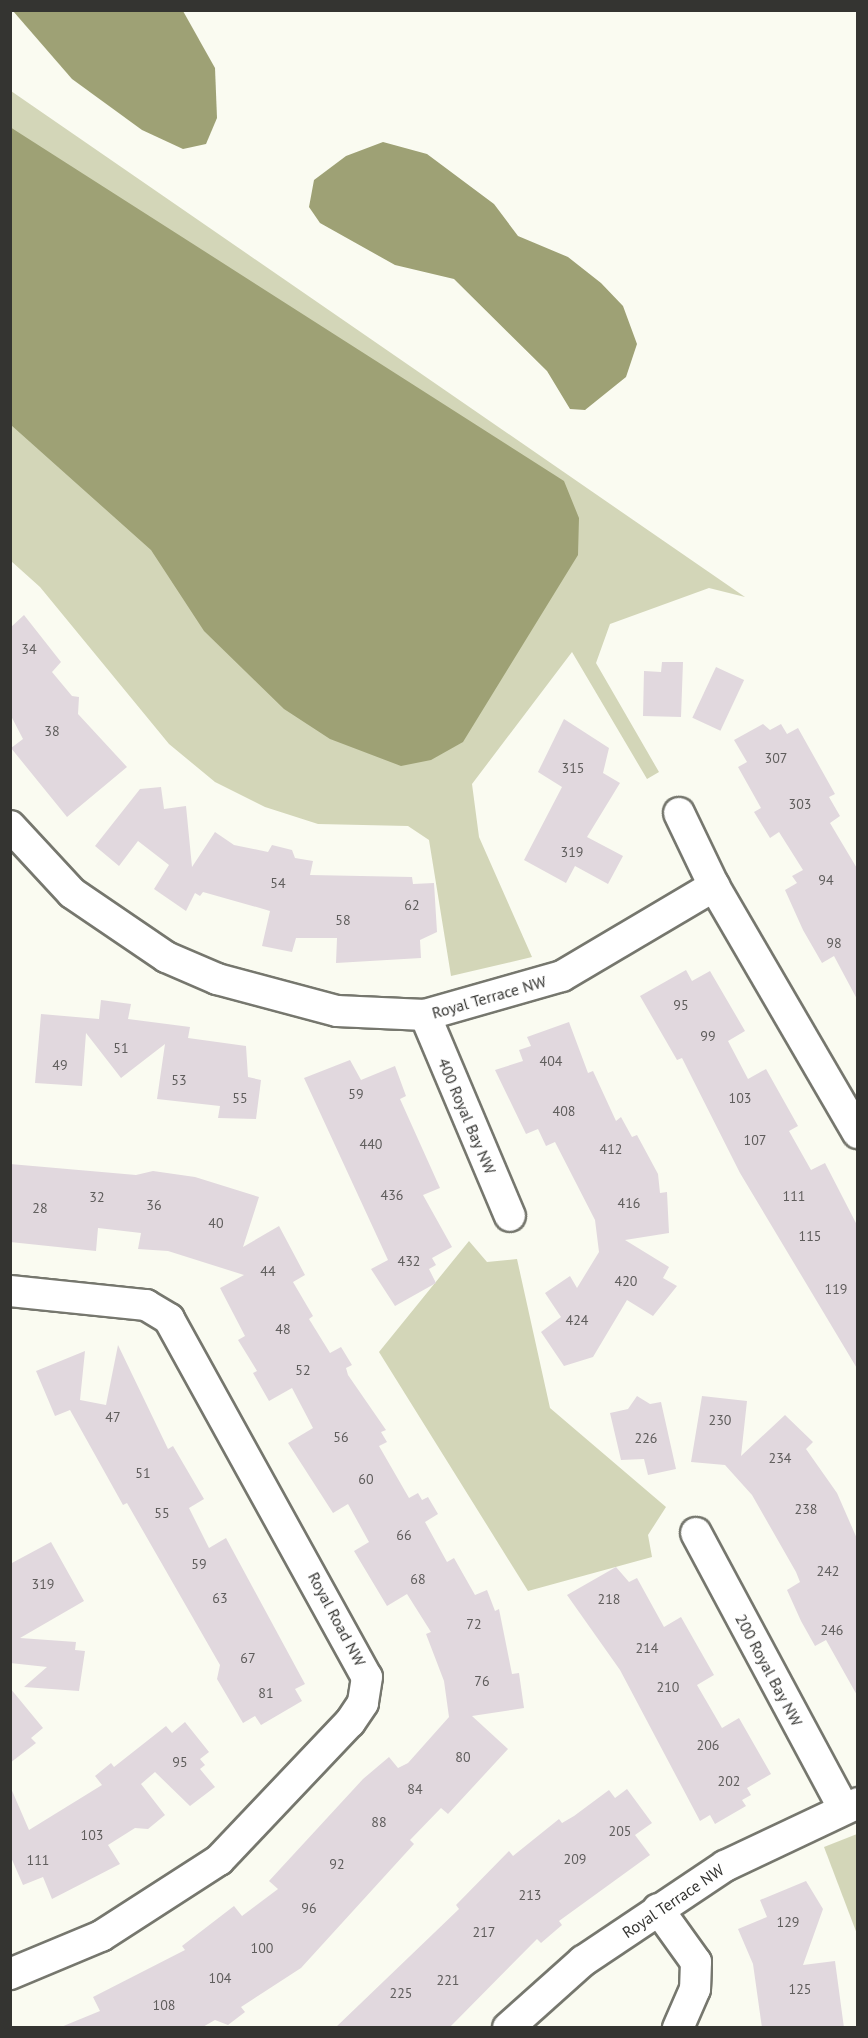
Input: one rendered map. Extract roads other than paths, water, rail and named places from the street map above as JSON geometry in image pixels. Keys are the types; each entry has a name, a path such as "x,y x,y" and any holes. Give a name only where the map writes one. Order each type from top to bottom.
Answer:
{"street":[{"path":"679,813 714,886 858,1133"},
{"name":"Royal Terrace NW","path":"10,826 72,893 166,957 217,979 337,1011 424,1015 562,976 714,886"},
{"name":"400 Royal Bay NW","path":"424,1015 510,1216"},
{"name":"Royal Road NW","path":"10,1291 146,1305 169,1319 367,1677 363,1703 350,1722 219,1860 101,1936 10,1974"},
{"name":"200 Royal Bay NW","path":"696,1533 850,1805"},
{"name":"Royal Terrace NW","path":"508,2028 583,1961 725,1866 850,1805"},
{"path":"658,1910 696,1962 695,1989 678,2028"}]}
